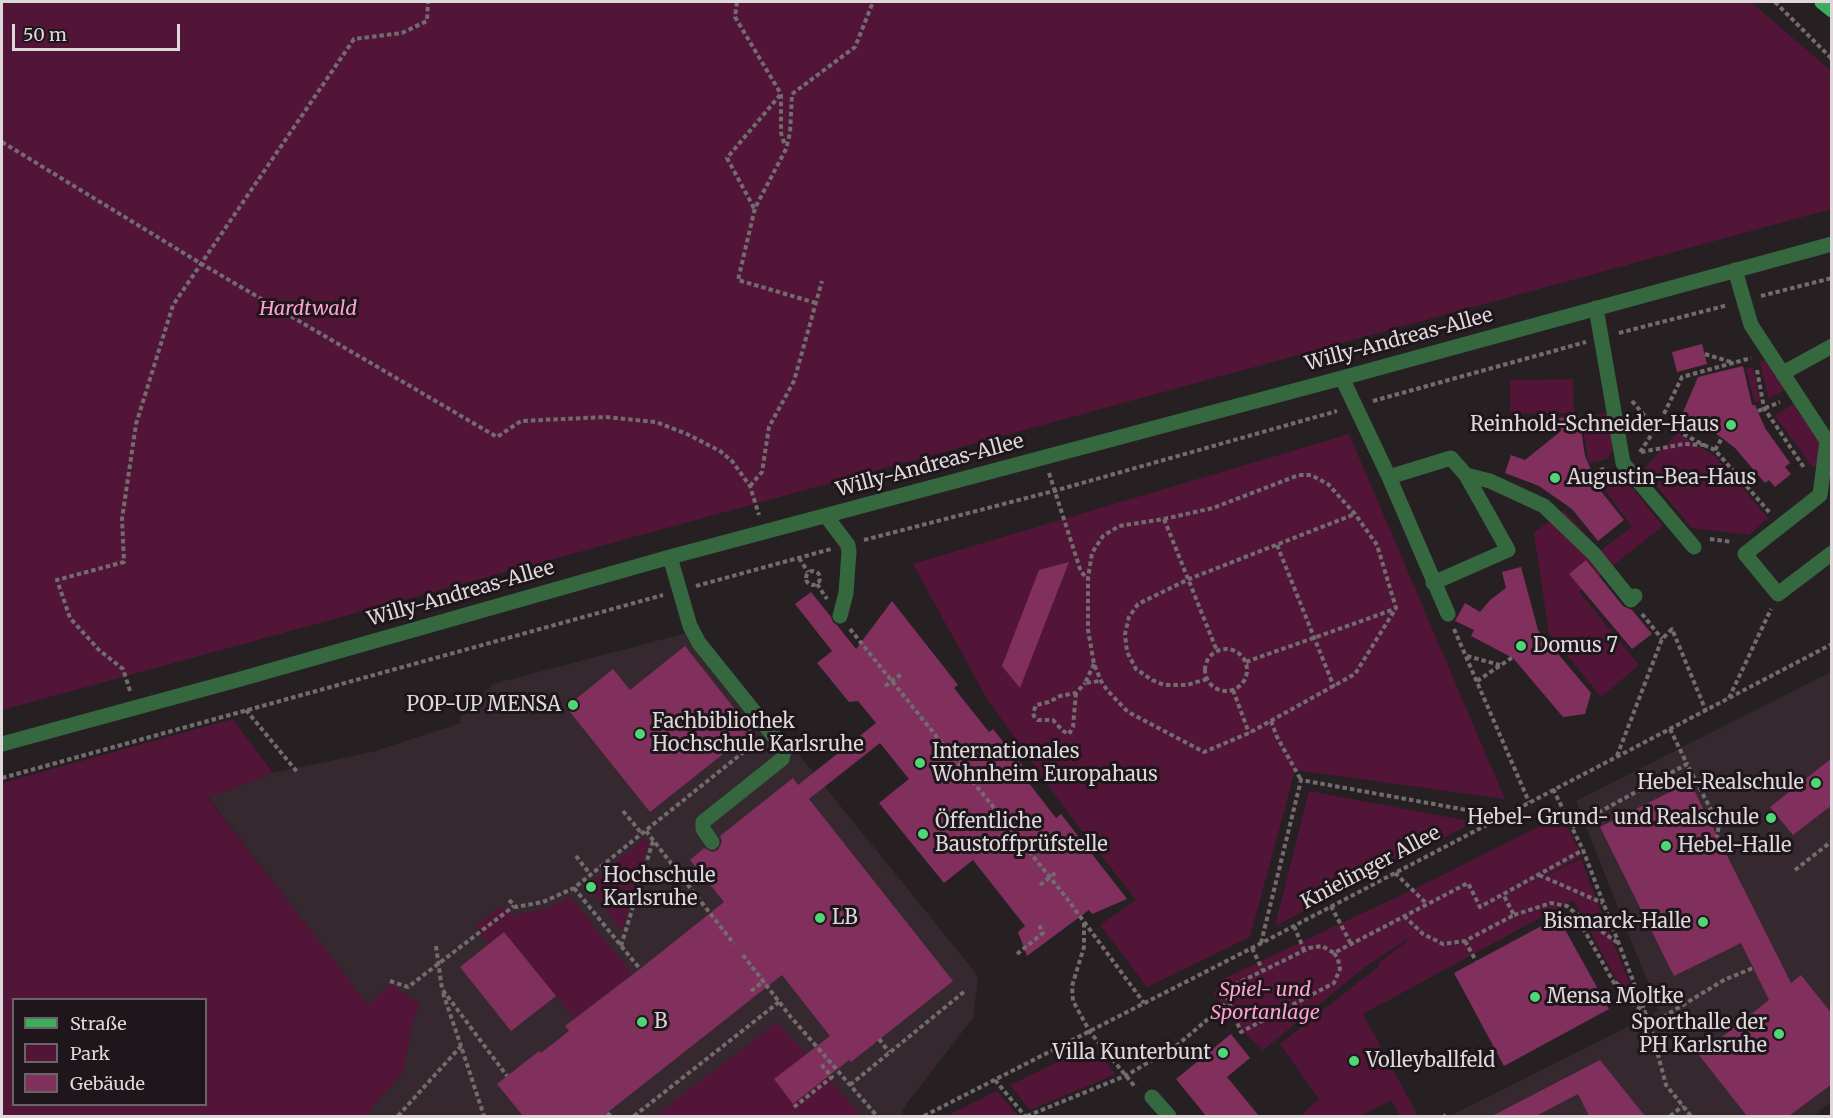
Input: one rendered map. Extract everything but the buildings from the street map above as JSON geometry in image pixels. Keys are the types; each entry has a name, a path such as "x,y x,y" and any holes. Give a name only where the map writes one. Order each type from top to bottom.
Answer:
{"main road":[{"path":"1822,2 1832,10"}],"street":[{"name":"Willy-Andreas-Allee","path":"2,744 670,556 1342,378 1832,244"},
{"path":"1735,270 1751,326 1829,444 1820,495 1745,554 1778,594 1832,553"},
{"path":"1596,308 1611,382 1623,463 1690,542"},
{"path":"1783,373 1832,346"},
{"path":"1342,378 1389,477 1448,614"},
{"path":"1389,477 1451,458 1466,475 1508,550 1433,583"},
{"path":"1466,475 1490,481 1544,506 1594,554 1633,598"},
{"path":"826,516 848,545 846,593 840,616"},
{"path":"670,556 690,626 699,643 784,748 782,759 703,822 703,829 712,842"},
{"name":"Willy-Andreas-Allee","path":"2,735 40,734"},
{"path":"1152,1097 1165,1115"}],"path":[{"path":"136,708 123,669 99,650 70,618 57,580 124,562 123,519 136,424 173,305 200,262 354,39 402,33 427,21 428,2"},
{"path":"737,2 735,17 781,94 782,133 786,149"},
{"path":"816,303 738,280 754,208 786,149 790,133 792,94 855,47 873,2"},
{"path":"1775,2 1832,59"},
{"path":"754,208 727,158 781,94"},
{"path":"2,142 497,437 521,421 606,417 656,422 687,434 732,460 750,486 765,532"},
{"path":"2,778 680,590 1054,491 1601,338 1832,278"},
{"path":"750,486 762,472 769,427 794,381 822,281"},
{"path":"1705,354 1735,363"},
{"path":"1640,452 1659,424 1682,377 1754,357"},
{"path":"1757,368 1764,408 1787,445 1821,489"},
{"path":"1628,397 1644,415 1715,450 1781,525"},
{"path":"1715,450 1722,438"},
{"path":"1623,463 1640,452 1684,444 1704,445"},
{"path":"1044,457 1081,572 1088,578"},
{"path":"1299,475 1311,475 1328,484 1355,514 1377,545 1396,608 1355,674 1249,733 1204,752 1128,712 1107,690 1094,664 1088,630 1088,578 1092,553 1103,536 1119,526 1164,519 1224,504 1299,475"},
{"path":"1207,679 1186,685 1164,685 1136,669 1127,652 1125,633 1130,617 1138,604 1189,579 1355,514"},
{"path":"1164,519 1217,651"},
{"path":"1690,542 1757,544"},
{"path":"1277,546 1334,687"},
{"path":"799,558 808,572"},
{"path":"1729,698 1778,594"},
{"path":"1633,598 1662,639"},
{"path":"1246,662 1396,608"},
{"path":"1448,614 1529,802"},
{"path":"840,616 1084,923 1144,1003"},
{"path":"1617,757 1662,639 1672,629 1706,711"},
{"name":"Knielinger Allee","path":"924,1116 1252,948 1832,644"},
{"path":"1234,650 1246,662 1248,671 1245,680 1233,690 1223,691 1215,688 1205,674 1210,657 1217,651 1234,650"},
{"path":"1466,655 1500,665"},
{"path":"1477,681 1513,657"},
{"path":"1076,693 1036,705 1034,716 1038,720 1053,720 1069,734 1073,727 1076,693 1085,683 1094,664"},
{"path":"885,686 903,673"},
{"path":"1085,683 1101,681"},
{"path":"1233,690 1249,733"},
{"path":"246,710 298,773"},
{"path":"1261,943 1302,780 1271,721"},
{"path":"1670,729 1719,825 1717,837"},
{"path":"509,900 516,907 543,902 574,888 771,731"},
{"path":"1572,827 1687,764"},
{"path":"1302,780 1501,816"},
{"path":"1553,789 1583,850 1650,1025 1665,1085 1691,1116"},
{"path":"623,812 653,840 734,944"},
{"path":"621,946 653,840"},
{"path":"1795,870 1832,840"},
{"path":"1334,953 1468,883 1480,907 1583,850"},
{"path":"576,856 590,874"},
{"path":"1040,885 1058,871"},
{"path":"1395,873 1427,904"},
{"path":"1539,874 1603,903"},
{"path":"574,888 640,969"},
{"path":"1503,894 1514,915"},
{"path":"1404,916 1423,934 1443,944 1465,941 1514,915 1551,903 1567,906 1619,944"},
{"path":"390,981 408,987 514,905"},
{"path":"1331,906 1351,944"},
{"path":"1574,912 1622,997 1645,1012"},
{"path":"1017,954 1043,933 1038,923"},
{"path":"1084,923 1084,947 1072,986 1073,1001 1090,1032 1125,1076 1139,1091 1152,1097"},
{"path":"1294,926 1304,950"},
{"path":"1465,941 1476,962"},
{"path":"436,946 442,989 484,1116"},
{"path":"1322,946 1334,953 1340,969 1335,983 1241,1032 1224,990 1304,950 1322,946"},
{"path":"1252,948 1263,971"},
{"path":"743,955 877,1116"},
{"path":"1650,1025 1724,980 1753,968"},
{"path":"751,991 764,981"},
{"path":"442,989 507,1076"},
{"path":"850,1085 965,991"},
{"path":"634,1116 780,1002"},
{"path":"995,1080 1026,1116 1125,1076 1175,1047 1228,1002"},
{"path":"879,1040 889,1052"},
{"path":"398,1116 460,1046"},
{"path":"794,1107 832,1077 820,1062"},
{"path":"1670,1116 1683,1106"}],"shaded area":[{"name":"Hochschule Karlsruhe","path":"698,630 978,976 973,1018 901,1111 905,1116 197,1116 368,1005 208,797 273,773 372,752 461,723 460,718 493,684"},
{"path":"1831,672 1831,1102 1814,1116 1450,1116 1659,1011 1576,801"}],"green space":[{"name":"Hardtwald","path":"2,2 1751,2 1831,71 1831,209 2,710"},
{"path":"1765,360 1785,389 1769,399 1760,363"},
{"path":"1753,367 1760,400 1755,403 1746,369"},
{"path":"1573,379 1574,413 1510,414 1510,380"},
{"path":"1793,404 1820,442 1821,462 1813,468 1775,416"},
{"path":"1608,413 1613,450 1607,459 1589,463 1581,418"},
{"path":"1677,433 1715,456 1768,518 1749,535 1692,528 1643,470"},
{"path":"1349,434 1505,799 1295,770 1250,937 1147,987 1100,925 1136,900 1074,821 986,697 913,564"},
{"path":"1621,474 1663,526 1579,592 1639,665 1601,697 1549,633 1534,533 1564,510 1600,551 1632,527 1602,486 1599,478"},
{"path":"233,719 273,773 208,798 368,1004 391,984 420,1003 411,1030 403,1073 365,1116 2,1116 2,783"},
{"path":"1309,791 1474,822 1275,926"},
{"name":"Spiel- und Sportanlage","path":"1562,815 1582,856 1521,888 1581,859 1635,998 1629,1003 1573,900 1363,1014 1418,1116 1400,1116 1391,1100 1360,1116 1304,1116 1302,1114 1319,1099 1280,1044 1379,966 1378,964 1408,940 1365,967 1263,1050 1239,1028 1214,993 1223,979 1433,880"},
{"path":"645,838 649,842 622,931 588,885"},
{"path":"571,897 632,974 574,1018 504,932 489,944 475,926 501,906 513,915 545,909"},
{"path":"777,1022 862,1116 655,1116"},
{"path":"1074,1054 1102,1058 1116,1074 1030,1110 1010,1085"},
{"path":"997,1091 1018,1116 946,1116"}],"place":[{"name":"Reinhold-Schneider-Haus","path":"1731,425"},
{"name":"Augustin-Bea-Haus","path":"1555,478"},
{"name":"Domus 7","path":"1521,646"},
{"name":"POP-UP MENSA","path":"573,705"},
{"name":"Fachbibliothek Hochschule Karlsruhe","path":"640,734"},
{"name":"Internationales Wohnheim Europahaus","path":"920,763"},
{"name":"Hebel-Realschule","path":"1816,783"},
{"name":"Hebel- Grund- und Realschule","path":"1771,818"},
{"name":"Öffentliche Baustoffprüfstelle","path":"923,834"},
{"name":"Hebel-Halle","path":"1666,846"},
{"name":"Hochschule Karlsruhe","path":"591,887"},
{"name":"LB","path":"820,918"},
{"name":"Bismarck-Halle","path":"1703,922"},
{"name":"Mensa Moltke","path":"1535,997"},
{"name":"B","path":"642,1022"},
{"name":"Sporthalle der PH Karlsruhe","path":"1779,1034"},
{"name":"Villa Kunterbunt","path":"1223,1053"},
{"name":"Volleyballfeld","path":"1354,1061"}]}
